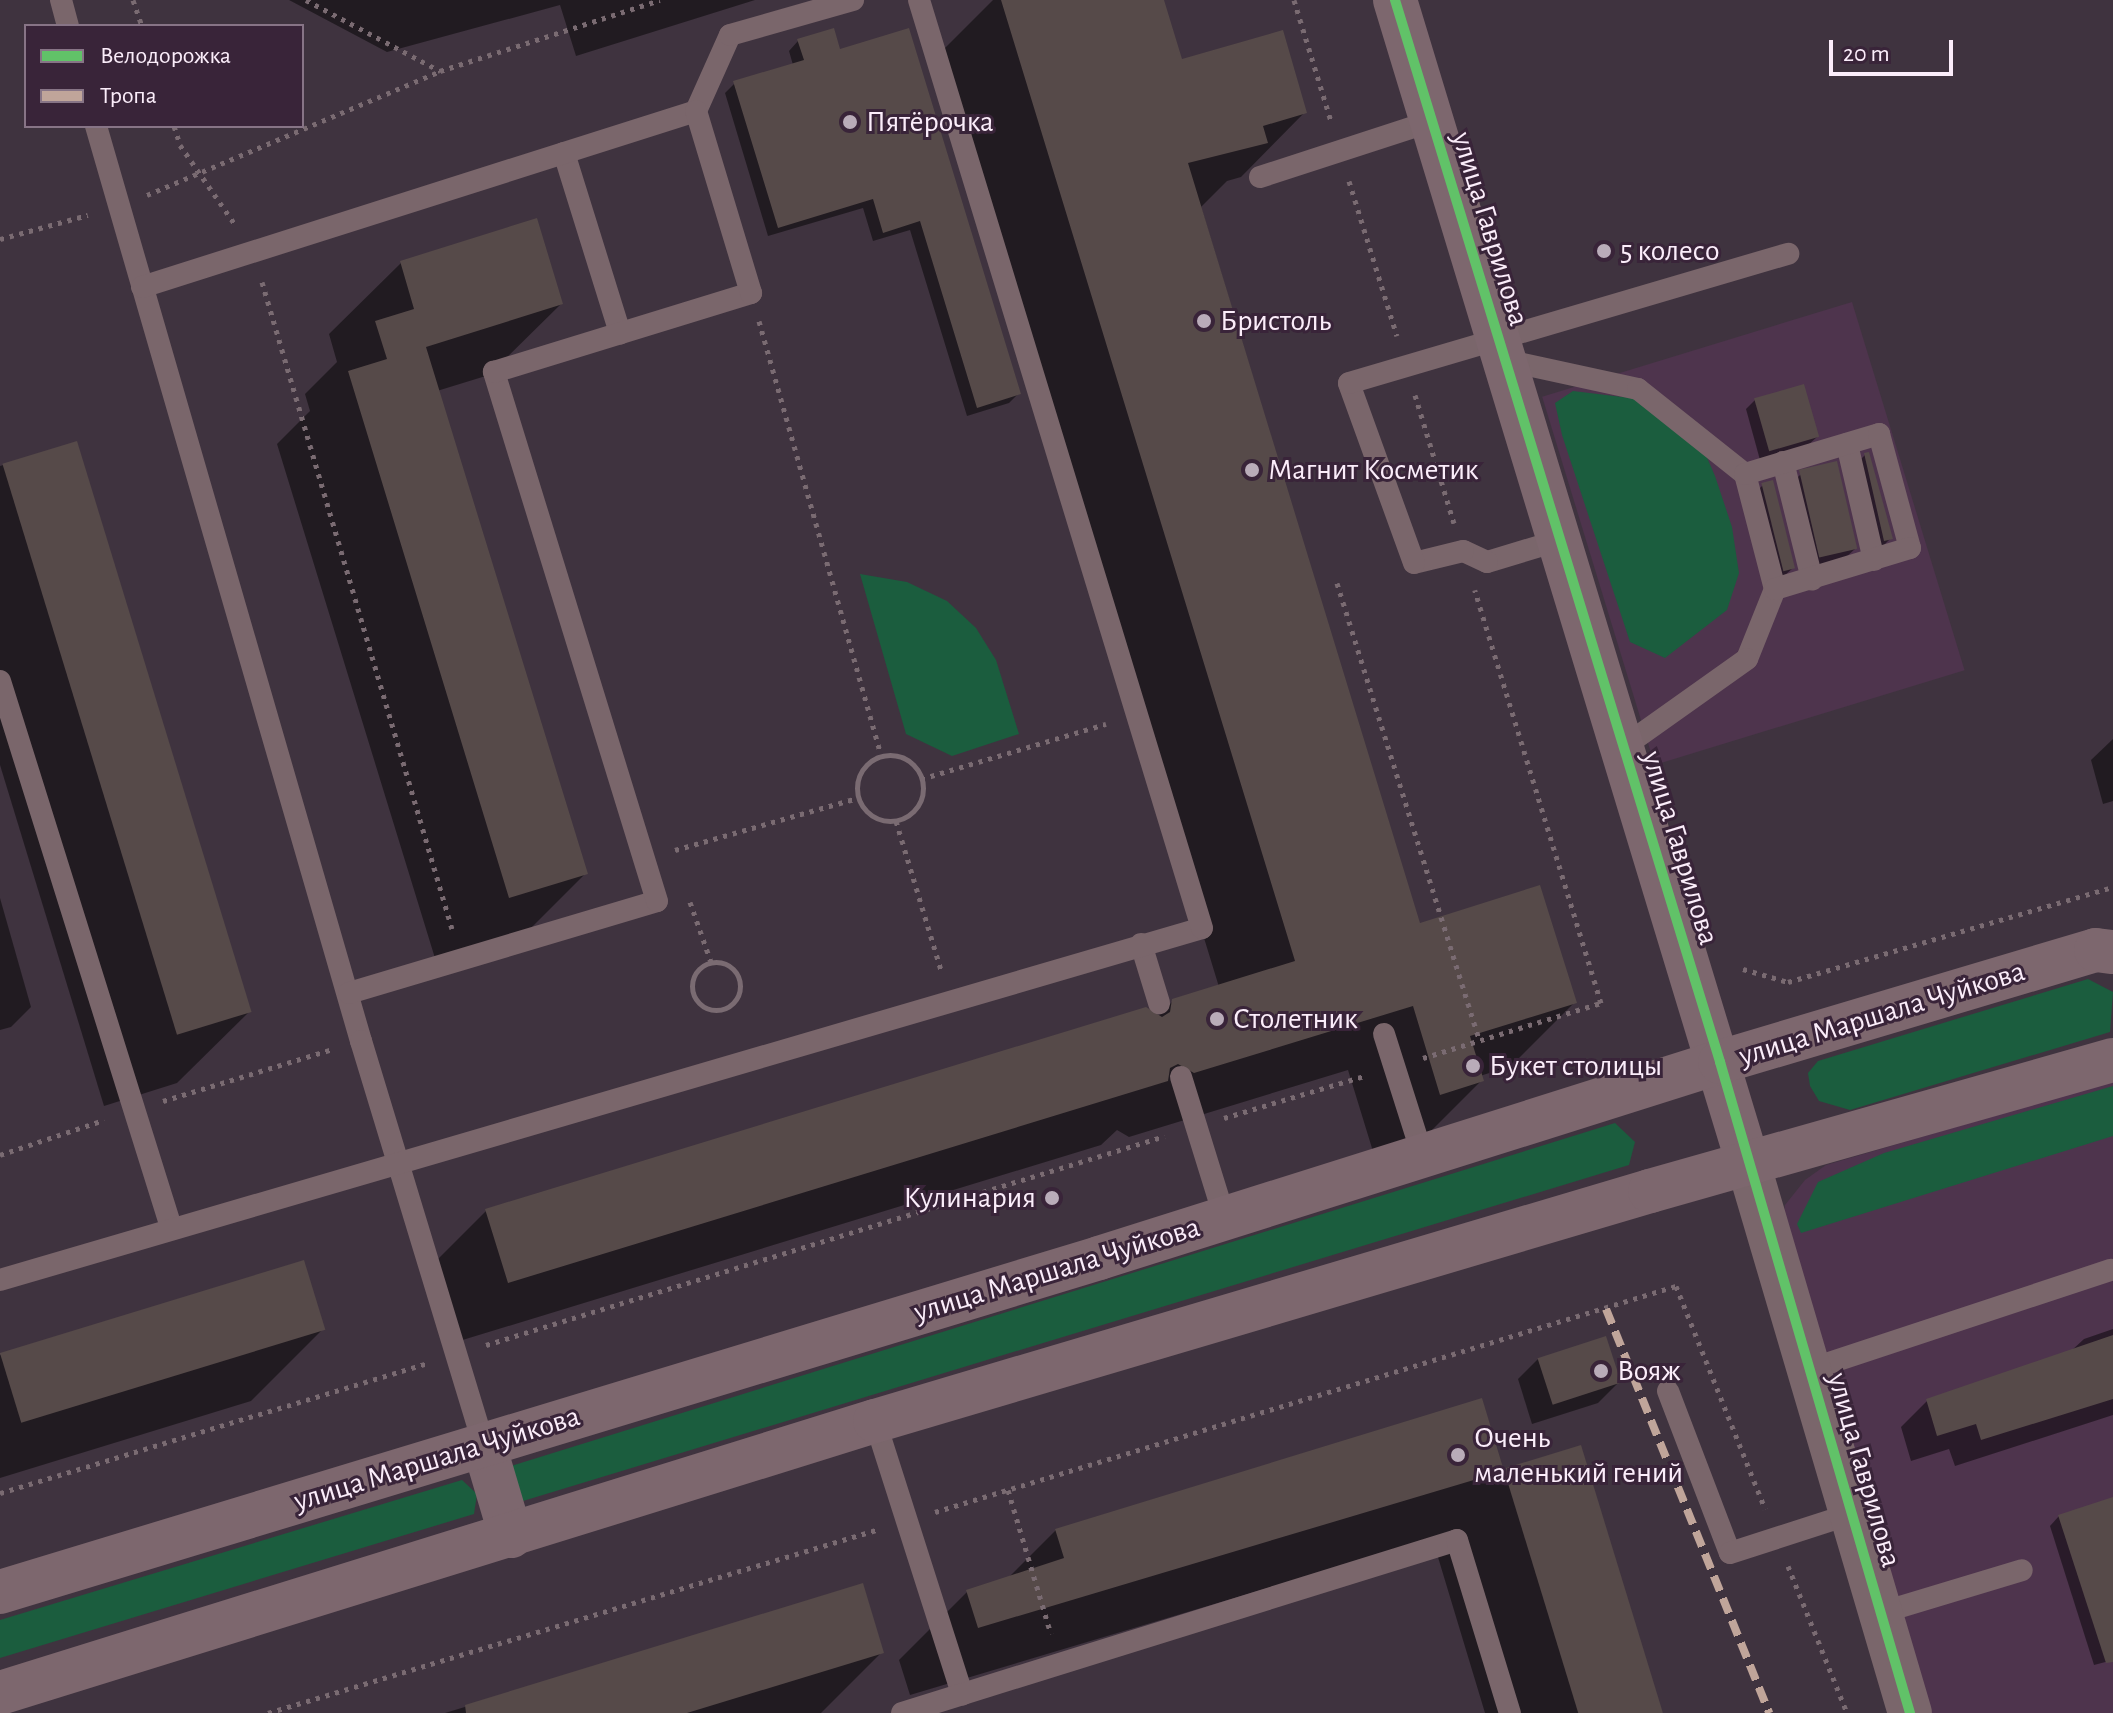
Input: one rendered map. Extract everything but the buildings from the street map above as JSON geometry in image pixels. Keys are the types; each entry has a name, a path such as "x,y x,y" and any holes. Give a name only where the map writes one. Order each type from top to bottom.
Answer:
{"main road":[{"name":"улица Гаврилова","path":"1395,0 1720,1062 1748,1163"},
{"name":"улица Маршала Чуйкова","path":"0,1592 1225,1219 1720,1062 2096,950 2113,952"},
{"path":"0,1693 875,1421 1748,1163 2113,1060"},
{"path":"484,1445 511,1536"}],"street":[{"name":"улица Гаврилова","path":"1748,1163 1811,1369 1848,1515 1910,1713"}],"lane":[{"path":"61,0 67,24"},
{"path":"349,993 657,901 494,372 751,293 696,111 730,35 853,0"},
{"path":"0,1280 949,998 1202,928 1133,716 919,0"},
{"path":"142,287 696,111"},
{"path":"1260,177 1432,121"},
{"path":"97,128 361,1041 484,1445"},
{"path":"564,153 620,333"},
{"path":"1560,540 1487,562 1463,551 1414,563 1349,383 1502,350 1788,254"},
{"path":"1502,350 1638,389 1745,474 1775,589 1747,659 1623,747"},
{"path":"1745,474 1879,434 1910,548 1775,589"},
{"path":"1847,444 1874,560"},
{"path":"1783,462 1812,579"},
{"path":"0,681 171,1227"},
{"path":"1141,944 1159,1003"},
{"path":"1384,1034 1423,1157"},
{"path":"1181,1077 1225,1219"},
{"path":"1811,1369 2111,1270"},
{"path":"1668,1391 1730,1553 1848,1515"},
{"path":"875,1421 962,1694"},
{"path":"902,1713 1457,1540 1510,1713"},
{"path":"1880,1613 2022,1570"}],"path":[{"path":"133,0 141,24"},
{"path":"306,0 440,71"},
{"path":"0,239 119,207 440,71 660,0"},
{"path":"175,128 200,173 253,252 461,960"},
{"path":"751,293 881,755"},
{"path":"1337,583 1479,1040"},
{"path":"921,779 1133,716"},
{"path":"881,755 899,755 921,779 918,807 896,821 878,819 857,798 865,764 881,755"},
{"path":"643,858 857,798"},
{"path":"896,821 949,998"},
{"path":"1743,969 1788,982 2113,887"},
{"path":"711,962 730,965 740,981 737,1000 721,1011 702,1007 691,991 695,972 711,962"},
{"path":"0,1155 361,1041"},
{"path":"268,1713 1676,1286 1847,1713"},
{"path":"1008,1490 1060,1664"}],"shaded area":[{"path":"1852,302 1965,670 1655,765 1542,397"},
{"path":"2113,1081 2113,1713 1927,1713 1780,1232 1785,1205 1805,1180 1826,1165"}],"green space":[{"path":"1573,391 1647,400 1696,432 1715,476 1732,527 1739,573 1727,610 1665,658 1630,642 1562,435 1555,403"},
{"path":"860,574 907,582 947,601 976,628 996,660 1019,734 952,756 906,734"},
{"path":"2088,979 2113,992 2110,1032 1850,1110 1819,1101 1810,1086 1808,1073 1818,1061"},
{"path":"2113,1086 2113,1136 1801,1233 1797,1224 1818,1182 1884,1153"},
{"path":"1615,1123 1635,1142 1629,1165 523,1501 511,1466"},
{"path":"462,1480 477,1494 474,1514 0,1658 0,1620"}],"marked path":[{"path":"1606,1309 1769,1713"}],"cycle path":[{"path":"1395,0 1720,1062 1910,1713"}],"place":[{"name":"Пятёрочка","path":"850,122"},
{"name":"5 колесо","path":"1604,251"},
{"name":"Бристоль","path":"1204,321"},
{"name":"Магнит Косметик","path":"1252,470"},
{"name":"Столетник","path":"1217,1019"},
{"name":"Букет столицы","path":"1473,1066"},
{"name":"Кулинария","path":"1052,1198"},
{"name":"Вояж","path":"1601,1371"},
{"name":"Очень маленький гений","path":"1458,1455"}]}
